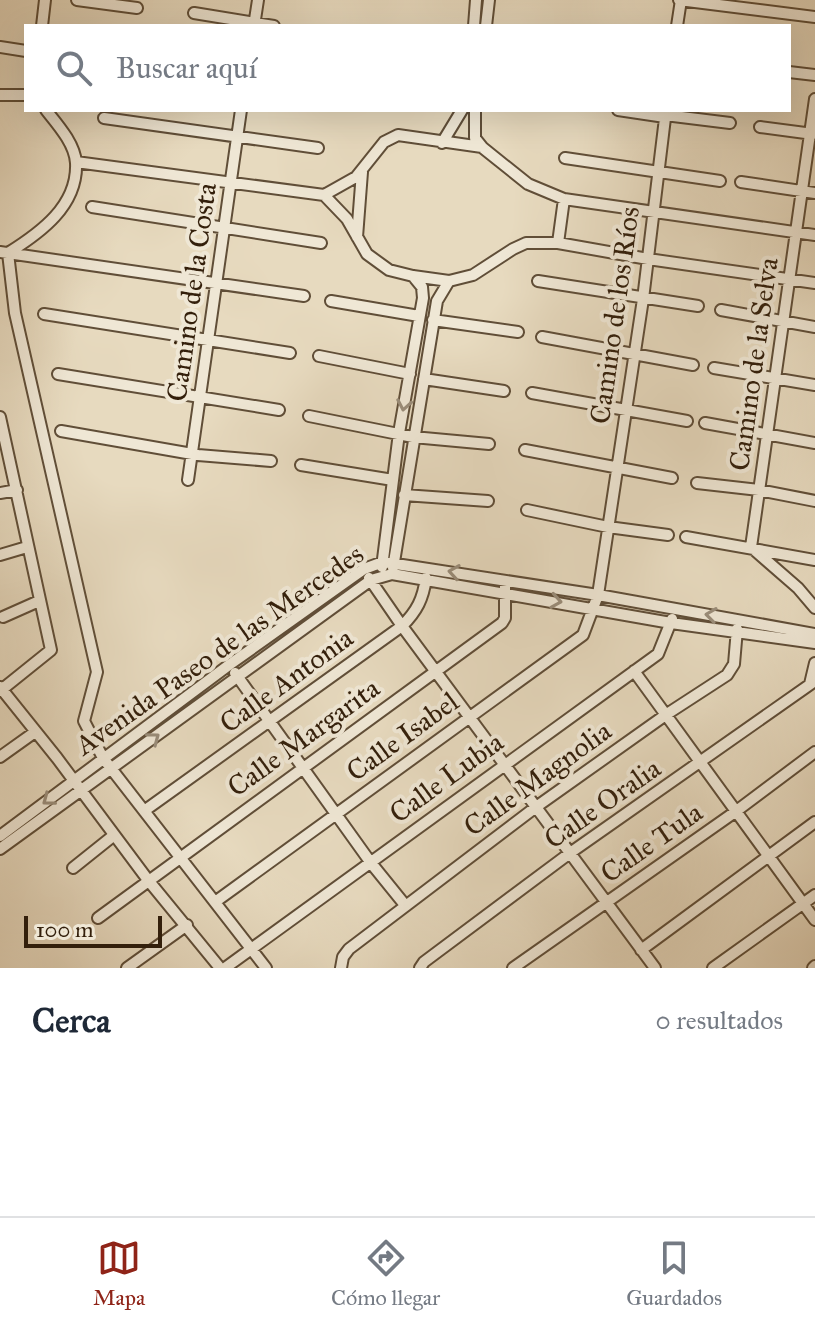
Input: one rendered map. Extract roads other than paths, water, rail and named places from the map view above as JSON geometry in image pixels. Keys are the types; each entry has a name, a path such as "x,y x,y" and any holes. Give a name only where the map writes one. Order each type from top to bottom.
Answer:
{"street":[{"path":"42,24 45,0"},
{"path":"77,0 137,8"},
{"path":"254,24 258,0"},
{"path":"474,24 476,0"},
{"path":"486,24 489,0"},
{"path":"677,24 680,0 815,17"},
{"path":"194,13 249,24"},
{"path":"0,47 24,51"},
{"path":"791,72 815,75"},
{"path":"0,95 24,95"},
{"name":"Camino de la Selva","path":"751,547 815,99"},
{"path":"4,252 47,227 61,211 73,185 76,162 65,133 48,112"},
{"name":"Camino de la Costa","path":"188,480 241,112"},
{"path":"442,143 459,112"},
{"path":"475,112 475,138 483,148 528,184 564,199 815,235"},
{"path":"642,112 730,123"},
{"name":"Camino de los Ríos","path":"598,595 615,466 643,299 665,114"},
{"path":"104,118 318,148"},
{"path":"760,127 812,134"},
{"path":"76,162 324,195 349,183 362,172 384,142 398,135 483,148"},
{"path":"565,158 720,181"},
{"path":"357,239 362,172"},
{"path":"741,182 815,193"},
{"path":"324,195 347,219 367,254 389,270 413,276 449,281 473,275 526,243 558,243 815,283"},
{"path":"558,243 564,199"},
{"path":"92,207 321,243"},
{"path":"4,252 304,296"},
{"path":"4,252 44,447 97,672 84,721 103,758 266,968"},
{"path":"388,562 399,433 423,298 422,287 413,276"},
{"path":"381,577 388,562 404,495 437,301 449,281"},
{"path":"538,281 698,306"},
{"path":"331,301 419,316"},
{"path":"721,310 815,327"},
{"path":"44,314 290,353"},
{"path":"433,320 518,332"},
{"path":"542,337 693,365"},
{"path":"319,356 410,374"},
{"path":"714,368 815,385"},
{"path":"58,374 279,410"},
{"path":"424,379 504,391"},
{"path":"532,393 687,421"},
{"path":"309,416 413,437 489,444"},
{"path":"0,419 51,650 1,689 74,780 113,836 222,968"},
{"path":"705,423 815,443"},
{"path":"61,431 191,454 271,461"},
{"path":"525,450 672,478"},
{"path":"301,465 393,480"},
{"path":"697,483 759,490 815,501"},
{"path":"0,493 17,490"},
{"path":"404,495 488,501"},
{"path":"527,510 608,527 668,535"},
{"path":"686,537 815,560"},
{"path":"0,555 27,547"},
{"path":"751,547 798,588 815,608"},
{"name":"Avenida Paseo de las Mercedes","path":"0,836 229,665 364,569 388,562 815,634"},
{"name":"Calle Antonia","path":"144,811 402,626 415,613 423,598 427,568"},
{"path":"364,569 381,577 402,626 655,968"},
{"name":"Avenida Paseo de las Mercedes","path":"0,849 237,676 381,577 505,593 671,623 815,643"},
{"name":"Calle Margarita","path":"98,918 302,766 502,623 505,618 505,580"},
{"name":"Calle Isabel","path":"215,902 581,638 598,595"},
{"path":"3,617 39,601"},
{"name":"Calle Lubia","path":"222,968 251,951 660,652 673,609"},
{"name":"Calle Magnolia","path":"341,968 343,957 349,949 405,905 536,807 727,675 734,664 738,619"},
{"path":"812,682 815,663"},
{"path":"229,665 371,863 405,905"},
{"path":"634,671 815,920"},
{"name":"Calle Oralia","path":"420,968 570,853 812,682"},
{"path":"0,757 35,732"},
{"name":"Calle Tula","path":"513,968 815,752"},
{"path":"641,950 815,822"},
{"path":"73,868 113,836"},
{"path":"713,968 815,895"},
{"path":"127,968 187,925"}]}
